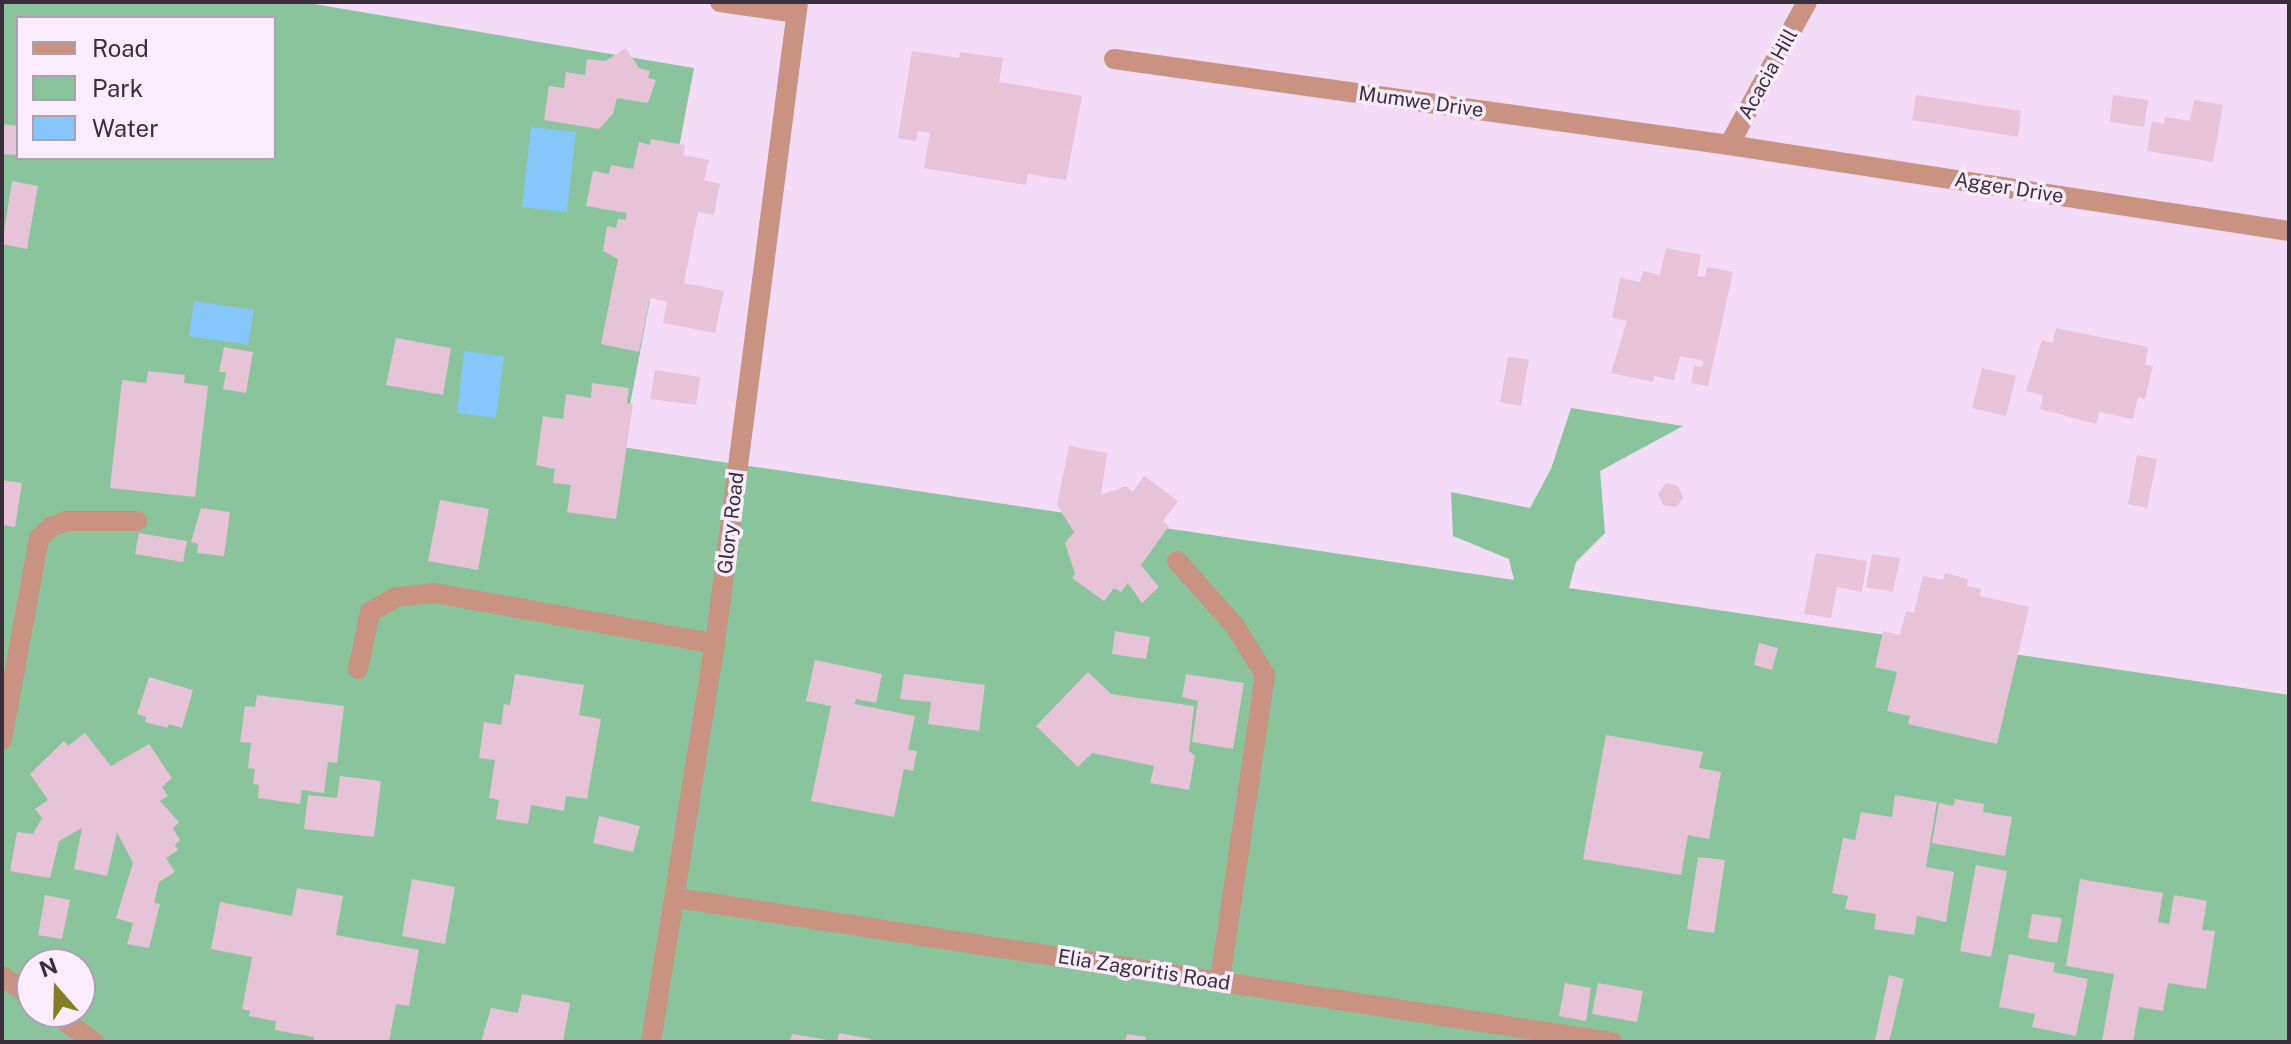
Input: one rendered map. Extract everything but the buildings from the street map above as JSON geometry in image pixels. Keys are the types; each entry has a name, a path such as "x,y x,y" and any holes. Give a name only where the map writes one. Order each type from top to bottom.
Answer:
{"street":[{"path":"720,2 797,7"},
{"name":"Acacia Hill","path":"1729,145 1807,2"},
{"name":"Glory Road","path":"651,1042 677,898 715,644 797,7"},
{"name":"Mumwe Drive","path":"1114,59 1729,145"},
{"name":"Agger Drive","path":"1729,145 2289,231"},
{"path":"2,740 39,538 51,527 67,521 137,521"},
{"path":"1177,561 1235,626 1256,655 1265,675 1220,981"},
{"path":"358,669 370,612 396,597 435,593 715,644"},
{"name":"Elia Zagoritis Road","path":"677,898 1612,1042"},
{"path":"74,1028 94,1042"}],"green space":[{"path":"2,2 302,2 694,68 622,447 1514,580 1509,559 1453,536 1451,492 1530,508 1551,469 1571,408 1683,426 1600,471 1605,533 1576,562 1569,588 2289,695 2289,1042 2,1042"}],"water":[{"path":"531,127 576,132 567,212 522,207"},
{"path":"194,301 254,310 248,345 189,336"},
{"path":"464,351 504,356 496,418 457,413"}]}
